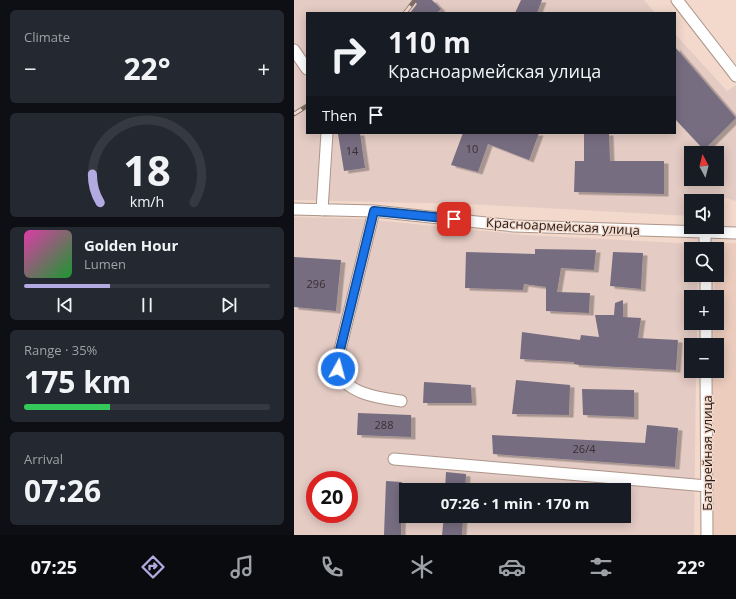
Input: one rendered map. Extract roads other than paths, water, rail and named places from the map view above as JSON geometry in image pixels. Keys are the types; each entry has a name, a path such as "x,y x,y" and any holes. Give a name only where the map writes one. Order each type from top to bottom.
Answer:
{"street":[{"path":"677,0 736,76"},
{"path":"294,50 306,67"},
{"path":"322,210 327,134"},
{"name":"Красноармейская улица","path":"294,209 374,211 514,226 684,232"},
{"path":"374,211 339,354 338,369 341,375 351,386 373,397 401,401"},
{"name":"Красноармейская улица","path":"724,233 736,233"},
{"name":"Батарейная улица","path":"706,378 707,535"},
{"path":"394,459 707,486"}],"railway":[{"path":"406,12 415,0"},
{"path":"294,114 306,107"}]}
